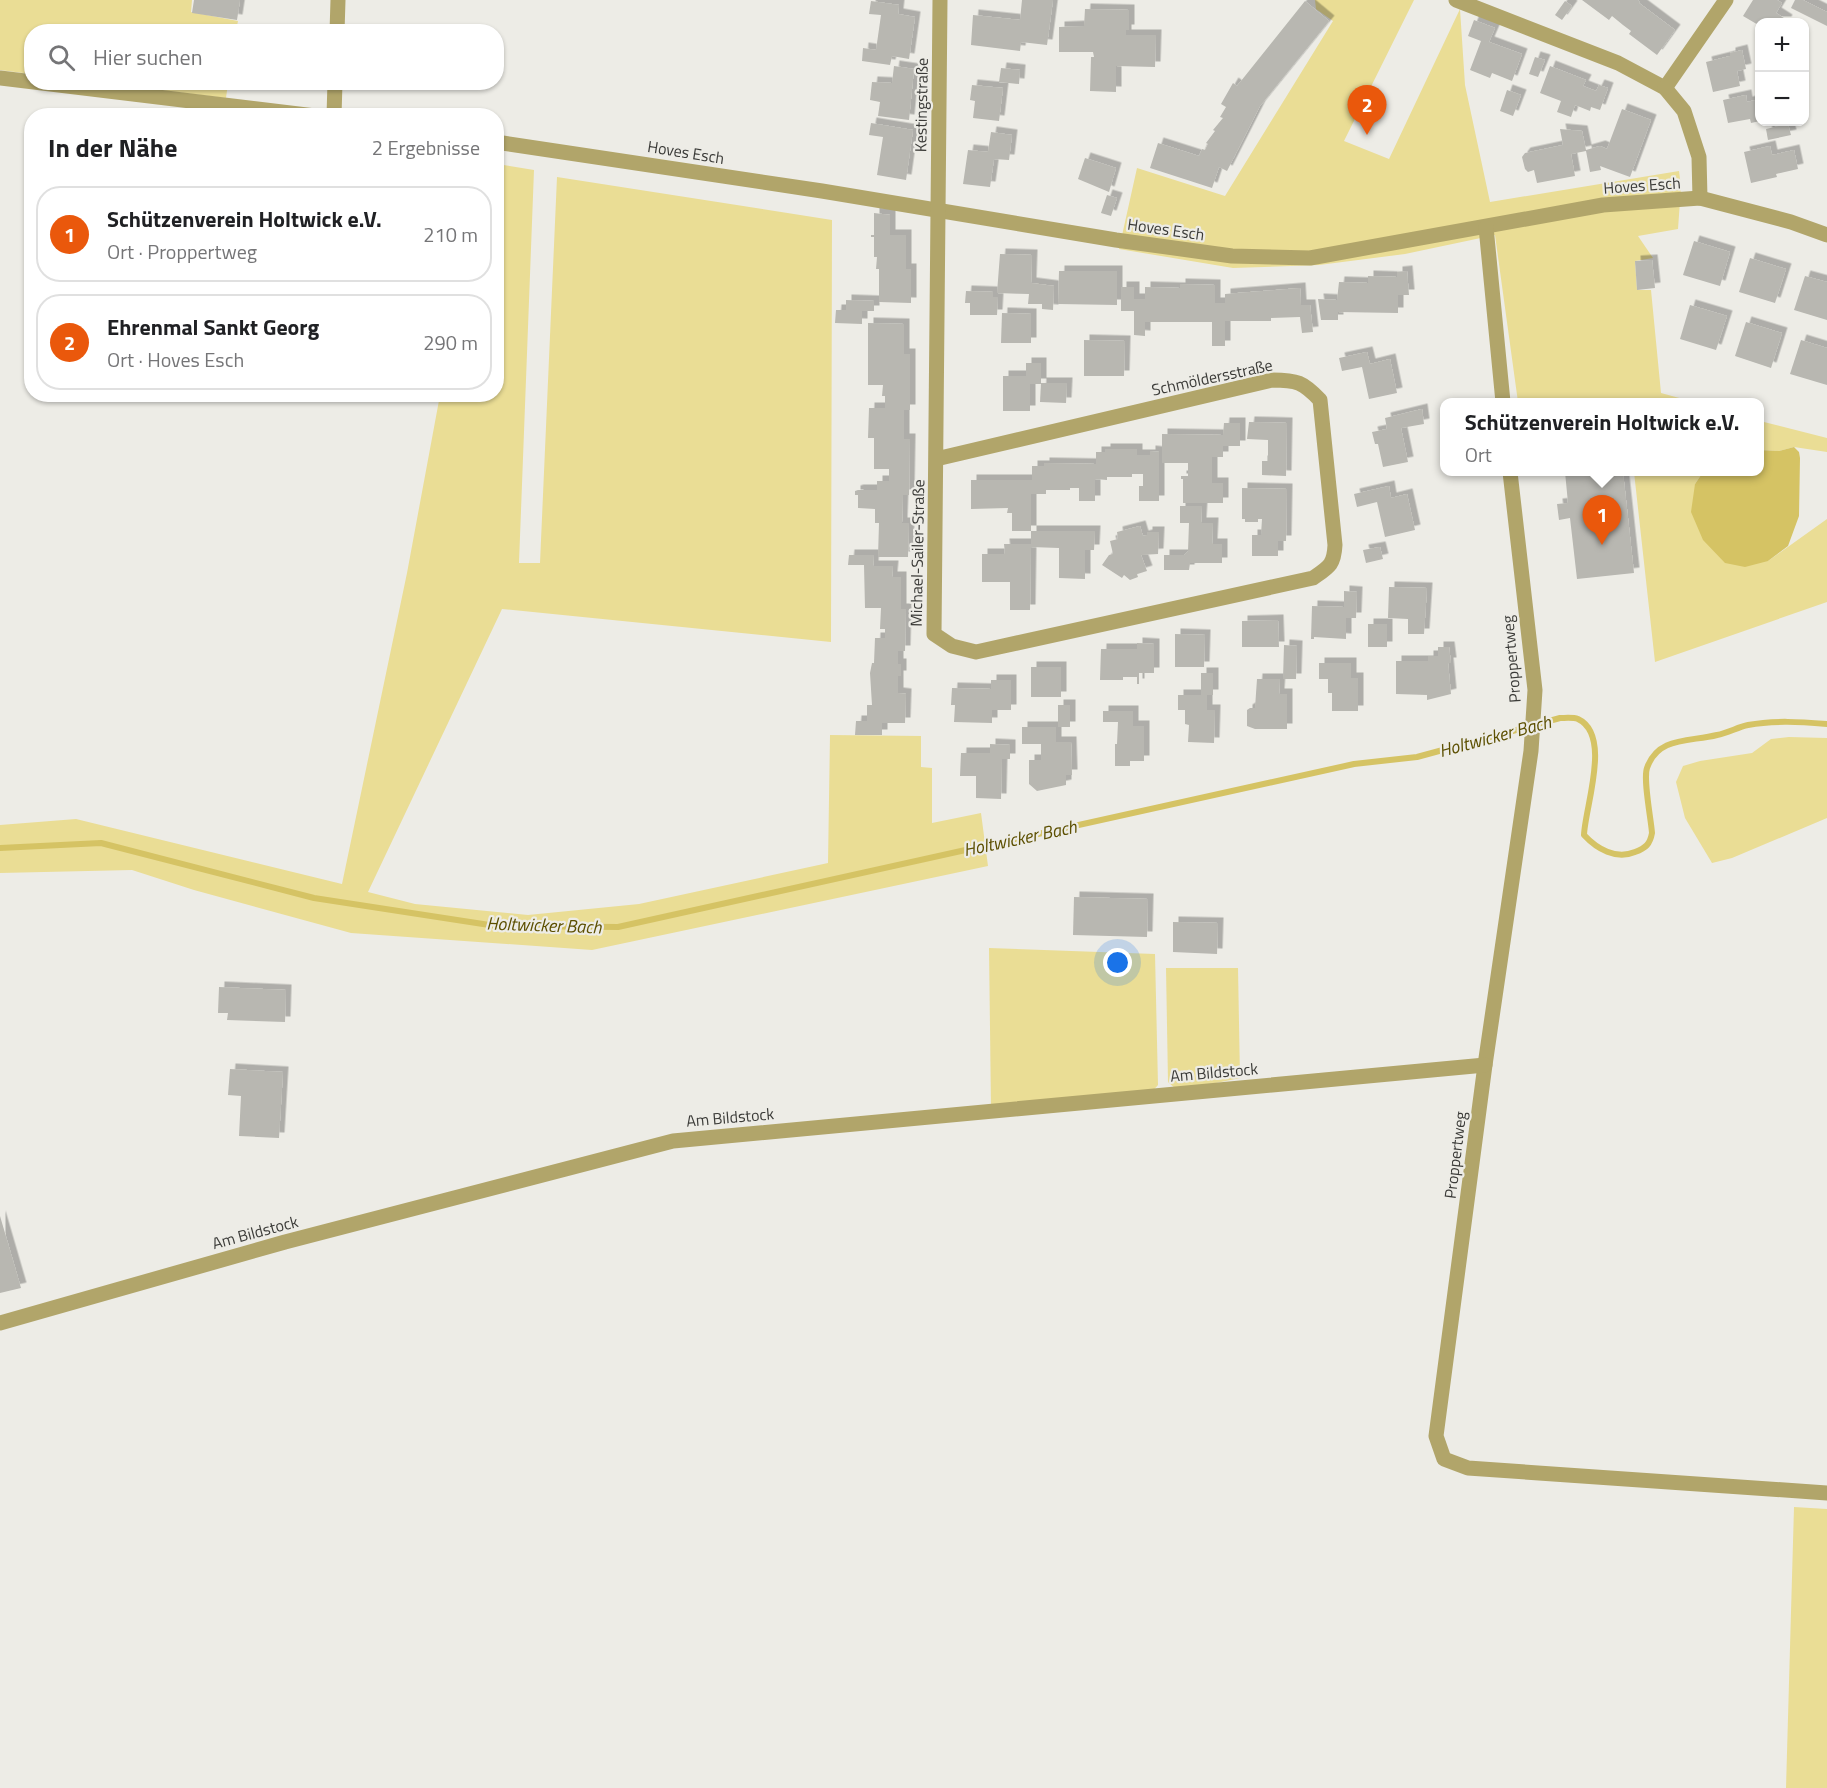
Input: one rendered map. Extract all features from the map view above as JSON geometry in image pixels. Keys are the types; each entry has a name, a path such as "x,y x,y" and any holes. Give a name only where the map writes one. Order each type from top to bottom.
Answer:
{"street":[{"path":"337,24 338,0"},
{"name":"Kestingstraße","path":"938,210 940,0"},
{"path":"1456,0 1618,63 1665,88 1684,111 1699,157 1700,198"},
{"path":"1665,88 1726,0"},
{"path":"0,78 24,81"},
{"path":"99,90 249,108"},
{"path":"334,108 335,90"},
{"name":"Hoves Esch","path":"504,143 938,210 1116,240 1232,256 1310,258 1603,205 1700,198 1791,222 1827,235"},
{"name":"Michael-Sailer-Straße","path":"938,210 934,634 952,646 976,652 1313,578 1326,569"},
{"path":"1485,227 1503,398"},
{"name":"Schmöldersstraße","path":"936,459 1272,380 1294,380 1309,388 1320,400 1335,545 1334,560 1326,569"},
{"name":"Proppertweg","path":"1511,476 1535,690 1532,751 1485,1065 1436,1436 1444,1459 1468,1468 1827,1493"},
{"name":"Am Bildstock","path":"0,1323 285,1242 673,1141 1485,1065"}],"shaded area":[{"path":"0,0 192,0 191,12 238,21 237,24 24,24 24,73 0,70"},
{"path":"1315,0 1414,0 1344,141 1389,159 1460,9 1465,85 1490,202 1679,171 1681,187 1678,229 1638,236 1653,258 1635,261 1637,290 1651,290 1661,393 1679,398 1517,398 1495,235 1405,254 1319,265 1233,268 1119,249 1137,168 1225,196 1333,21 1316,9"},
{"path":"158,90 227,90 226,98"},
{"path":"504,165 534,170 519,563 540,563 557,177 832,220 831,642 502,609 368,892 415,904 528,915 639,904 828,863 830,735 921,736 921,767 932,768 932,823 981,813 988,866 592,950 351,933 194,890 132,870 0,873 0,825 76,819 342,884 407,573 439,402 504,402"},
{"path":"1764,422 1827,438 1827,452 1794,447 1779,451 1764,450"},
{"path":"1794,447 1799,452 1800,458 1799,516 1788,546 1768,561 1745,567 1725,563 1703,540 1691,512 1695,484 1700,476 1764,476 1764,450 1779,451"},
{"path":"1634,476 1700,476 1695,484 1768,561 1827,519 1827,602 1655,662"},
{"path":"1827,738 1827,818 1732,858 1712,863 1685,818 1676,782 1683,766 1752,753 1771,739"},
{"path":"989,948 1155,954 1158,1085 1150,1094 991,1108"},
{"path":"1166,968 1238,968 1240,1078 1178,1091 1168,1082"},
{"path":"1794,1507 1827,1509 1827,1788 1786,1788"}],"building":[{"path":"194,0 240,0 237,20 192,13"},
{"path":"1022,0 1053,0 1047,45 1021,42 1020,51 971,45 973,15 1020,20"},
{"path":"1582,0 1638,0 1675,30 1657,55 1629,34 1631,31 1612,16 1609,20"},
{"path":"1753,0 1777,0 1782,3 1776,13 1784,18 1755,18 1755,23 1743,16"},
{"path":"1795,0 1803,0 1827,12 1827,26 1791,8"},
{"path":"871,1 899,5 898,14 915,17 909,59 892,56 890,65 862,61 863,48 876,50 881,15 869,14"},
{"path":"1305,1 1329,21 1260,106 1227,171 1219,167 1212,188 1150,168 1158,143 1199,156 1202,149 1205,150 1208,144 1206,143 1215,131 1213,130 1223,118 1220,117 1226,107 1221,104 1233,83 1237,86"},
{"path":"1565,1 1572,6 1562,20 1555,15"},
{"path":"1085,9 1129,10 1129,30 1126,30 1126,35 1156,35 1155,67 1116,66 1116,92 1090,91 1093,52 1059,52 1059,27 1084,26"},
{"path":"1474,20 1495,28 1489,42 1522,54 1512,81 1492,73 1490,78 1470,70 1481,41 1468,36"},
{"path":"1742,50 1746,69 1737,71 1740,86 1713,92 1706,62 1730,56 1730,53"},
{"path":"1535,57 1545,60 1538,77 1529,74"},
{"path":"894,66 914,69 909,120 878,116 880,102 870,100 872,82 892,83"},
{"path":"1550,66 1586,80 1583,86 1596,91 1599,85 1608,88 1600,110 1591,107 1590,111 1575,105 1571,117 1557,112 1561,101 1540,93"},
{"path":"1001,68 1020,70 1019,84 999,82"},
{"path":"972,85 1003,88 999,121 973,118 975,101 970,100"},
{"path":"1507,90 1521,95 1513,116 1500,111"},
{"path":"1746,95 1747,102 1755,100 1755,122 1751,123 1750,119 1728,123 1723,100"},
{"path":"1622,109 1651,120 1630,177 1600,166 1601,170 1590,172 1586,151 1571,154 1575,176 1537,183 1534,170 1528,172 1525,169 1522,157 1525,153 1563,145 1560,129 1582,131 1586,150 1600,146 1607,149"},
{"path":"871,123 913,130 906,180 877,175 883,137 869,135"},
{"path":"1789,126 1791,135 1768,140 1766,129"},
{"path":"991,132 1012,135 1009,160 994,159 990,187 963,184 968,150 988,152"},
{"path":"1770,146 1772,155 1794,150 1798,169 1751,183 1744,152"},
{"path":"1085,158 1116,168 1109,192 1078,179"},
{"path":"1107,195 1117,198 1111,216 1101,213"},
{"path":"874,213 890,215 890,235 906,235 906,269 911,269 911,303 879,302 879,269 876,269 877,257 874,257 874,237 871,237 874,235"},
{"path":"1694,241 1730,252 1720,286 1683,275"},
{"path":"1000,254 1032,255 1031,283 1054,286 1053,310 1042,309 1042,304 1028,304 1029,294 997,293"},
{"path":"1750,258 1786,269 1775,303 1739,292"},
{"path":"1652,260 1655,288 1637,290 1635,261"},
{"path":"1059,271 1117,271 1117,305 1058,304"},
{"path":"1407,271 1409,295 1398,295 1398,313 1338,312 1338,320 1321,320 1318,299 1337,300 1339,282 1368,283 1368,276 1397,277 1397,272"},
{"path":"1805,276 1827,282 1827,320 1794,310"},
{"path":"1180,284 1215,285 1215,303 1225,303 1225,294 1300,288 1301,305 1310,305 1313,332 1302,333 1300,317 1271,318 1271,321 1225,321 1225,346 1212,346 1212,322 1145,322 1145,336 1134,335 1134,311 1121,311 1121,287 1134,287 1134,299 1145,299 1145,287 1180,288"},
{"path":"966,291 993,292 993,297 998,297 997,315 970,315 970,303 965,303"},
{"path":"846,300 874,301 874,311 862,311 862,324 835,323 836,310 846,310"},
{"path":"1690,305 1727,316 1716,350 1680,339"},
{"path":"1002,313 1031,314 1031,343 1001,343"},
{"path":"1746,322 1782,333 1771,368 1735,356"},
{"path":"868,323 904,324 904,354 910,354 910,410 904,410 904,439 910,439 909,495 903,495 902,523 909,523 908,557 878,557 879,523 875,523 875,509 858,508 858,495 855,495 855,491 858,490 877,490 877,481 889,481 889,469 874,469 874,438 868,438 869,408 885,408 885,396 882,396 883,385 868,385"},
{"path":"1084,340 1125,341 1124,376 1084,376"},
{"path":"1801,340 1827,348 1827,385 1790,374"},
{"path":"1367,352 1370,364 1390,359 1397,393 1369,399 1362,367 1342,371 1339,358"},
{"path":"1026,363 1041,363 1041,384 1030,384 1030,411 1003,411 1003,376 1026,376"},
{"path":"1041,383 1067,383 1066,403 1040,402"},
{"path":"1422,409 1424,424 1401,428 1408,462 1383,467 1378,444 1375,444 1372,432 1387,429 1385,418"},
{"path":"1249,422 1287,423 1286,476 1262,475 1262,461 1268,461 1268,440 1247,439"},
{"path":"1224,423 1240,423 1240,446 1223,446 1223,457 1212,457 1212,483 1223,483 1223,503 1183,503 1181,476 1188,476 1188,463 1162,463 1162,434 1223,435"},
{"path":"1105,449 1137,449 1137,455 1150,455 1150,451 1159,452 1159,501 1139,501 1139,486 1143,486 1143,474 1132,474 1132,477 1095,479 1095,501 1079,501 1079,488 1046,490 1046,494 1031,494 1031,531 1012,531 1012,513 1007,513 1008,508 971,509 971,480 1032,480 1032,466 1044,466 1044,463 1096,464 1096,452 1105,452"},
{"path":"1565,476 1623,476 1634,573 1577,579 1570,518 1559,520 1557,504 1568,503"},
{"path":"1389,486 1391,498 1407,494 1415,530 1385,537 1377,502 1357,507 1354,494"},
{"path":"1242,488 1287,489 1286,541 1278,541 1278,556 1252,556 1252,535 1261,535 1262,519 1258,519 1258,522 1245,522 1245,519 1242,519"},
{"path":"1180,506 1202,506 1201,523 1213,523 1212,544 1222,544 1222,563 1190,563 1189,570 1164,570 1164,555 1184,555 1188,551 1189,523 1180,523"},
{"path":"1140,526 1143,536 1147,535 1147,532 1159,532 1158,554 1141,555 1147,571 1137,574 1138,577 1130,580 1124,575 1122,578 1102,565 1109,555 1113,554 1110,541 1118,539 1117,532"},
{"path":"1031,531 1095,531 1094,550 1085,550 1085,579 1059,578 1059,548 1031,547 1030,610 1010,610 1010,582 982,582 982,554 1005,554 1004,544 1031,544"},
{"path":"1380,547 1383,559 1366,563 1363,550"},
{"path":"849,555 874,555 873,566 893,566 892,577 901,577 901,609 906,609 905,651 898,651 901,676 898,676 898,693 906,694 905,723 882,723 882,735 855,735 856,721 867,721 867,705 872,705 870,673 872,663 874,663 875,638 885,638 885,629 880,629 881,608 865,608 864,565 848,565"},
{"path":"1389,587 1427,588 1424,634 1408,634 1408,619 1388,618"},
{"path":"1344,591 1357,592 1356,618 1346,618 1346,639 1314,637 1311,639 1312,606 1344,607"},
{"path":"1278,620 1279,647 1242,647 1242,621"},
{"path":"1368,624 1387,624 1387,647 1368,647"},
{"path":"1175,634 1205,635 1204,667 1175,667"},
{"path":"1137,643 1154,644 1154,673 1139,673 1139,684 1137,684 1137,677 1123,677 1123,680 1100,680 1101,649 1137,649"},
{"path":"1284,645 1297,646 1296,679 1283,679"},
{"path":"1438,647 1449,647 1451,694 1427,700 1427,695 1396,694 1396,661 1428,661 1428,656 1438,656"},
{"path":"1319,663 1351,663 1351,678 1358,678 1358,711 1332,711 1332,693 1328,693 1328,679 1319,679"},
{"path":"1031,667 1061,667 1061,697 1031,697"},
{"path":"1201,673 1213,673 1213,695 1207,695 1207,710 1215,710 1214,743 1188,742 1189,725 1185,724 1185,710 1178,710 1178,695 1201,695"},
{"path":"1257,679 1280,679 1279,694 1287,694 1287,729 1255,729 1247,726 1247,710 1255,708"},
{"path":"991,680 1011,680 1011,710 992,710 992,723 954,722 955,705 951,705 952,688 991,689"},
{"path":"1058,705 1070,705 1070,727 1058,727"},
{"path":"1103,711 1133,711 1133,726 1144,726 1144,761 1130,761 1130,766 1115,766 1118,722 1103,722"},
{"path":"1022,727 1056,727 1056,742 1071,742 1072,775 1066,775 1066,785 1037,791 1029,784 1029,760 1041,760 1041,744 1022,744"},
{"path":"990,744 1010,745 1010,759 1002,759 1001,799 976,798 976,776 960,776 961,753 990,753"},
{"path":"1074,897 1148,899 1147,937 1073,935"},
{"path":"1173,922 1218,923 1217,954 1173,952"},
{"path":"219,987 286,990 285,1022 227,1020 228,1013 218,1013"},
{"path":"230,1069 283,1072 279,1138 239,1136 241,1096 228,1095"},
{"path":"0,1216 21,1288 0,1293"}],"waterway":[{"name":"Holtwicker Bach","path":"0,848 101,843 314,898 496,926 618,927 1354,764 1417,757 1560,718 1578,719 1588,727 1593,740 1594,772 1584,835 1607,852 1628,854 1645,847 1651,837 1646,773 1652,758 1659,750 1676,742 1721,734 1758,723 1827,724"}],"place":[{"name":"Ehrenmal Sankt Georg","path":"1367,135"},
{"name":"Schützenverein Holtwick e.V.","path":"1602,545"}]}
